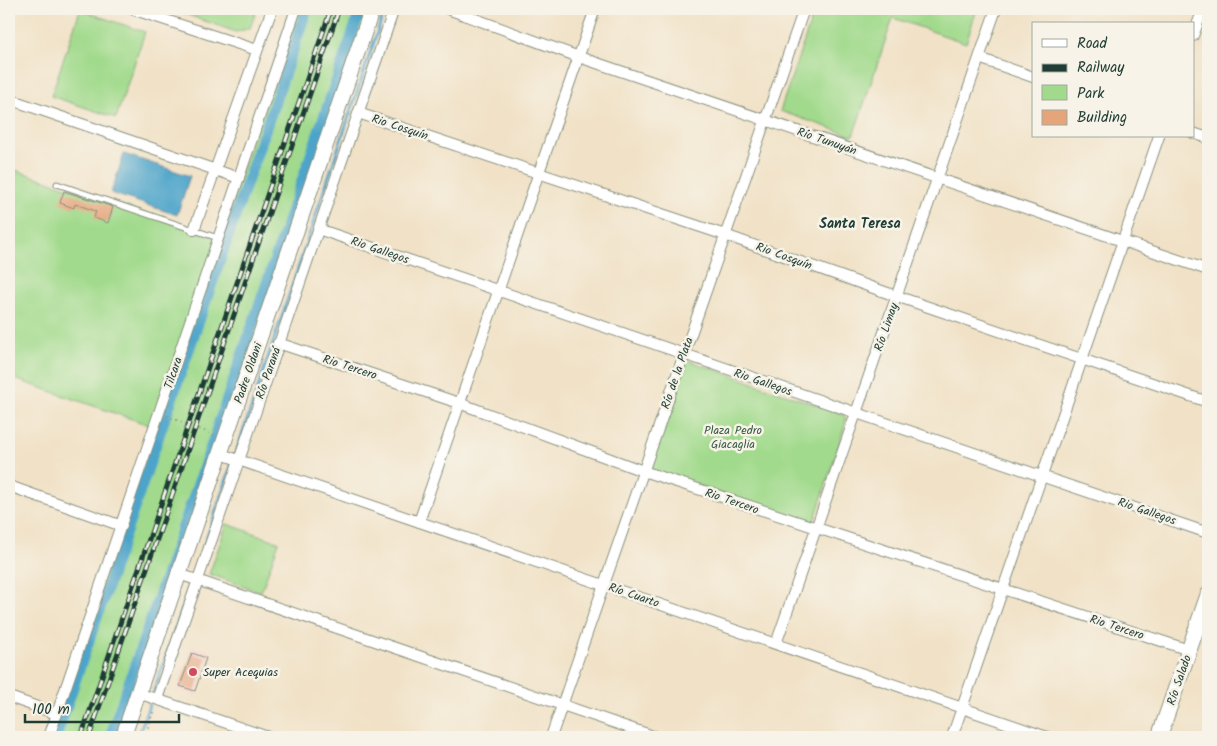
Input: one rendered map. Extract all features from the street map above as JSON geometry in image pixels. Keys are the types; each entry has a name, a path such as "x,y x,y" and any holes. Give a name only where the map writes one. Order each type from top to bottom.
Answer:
{"main road":[{"name":"Padre Oldani","path":"123,737 372,9"},
{"name":"Río Salado","path":"1159,737 1208,595"}],"street":[{"path":"132,9 257,50"},
{"path":"194,230 272,9"},
{"name":"Tilcara","path":"49,737 296,9"},
{"name":"Río Paraná","path":"157,699 394,9"},
{"name":"Río Tunuyán","path":"448,9 579,57 1208,270"},
{"path":"419,522 595,9"},
{"name":"Río de la Plata","path":"551,737 804,9"},
{"name":"Río Limay","path":"776,644 996,9"},
{"path":"1194,33 1202,9"},
{"path":"978,58 1032,77"},
{"path":"9,99 239,178"},
{"name":"Rio Cosquín","path":"358,113 725,235 896,296 1208,402"},
{"path":"1194,133 1208,138"},
{"path":"952,737 1158,138"},
{"name":"Rio Gallegos","path":"318,228 1208,532"},
{"name":"Rio Tercero","path":"278,343 460,403 643,471 1002,591 1189,650"},
{"name":"Río Cuarto","path":"223,447 238,460 1047,737"},
{"path":"9,486 122,526"},
{"path":"179,574 656,737"},
{"path":"138,693 268,737"},
{"path":"9,697 57,714"}],"lane":[{"path":"57,184 219,238"}],"path":[{"path":"160,413 223,447"},
{"path":"145,737 157,699"}],"shaded area":[{"path":"193,646 211,652 196,696 177,689"}],"green space":[{"path":"171,9 257,9 250,28 236,32"},
{"path":"296,9 372,9 123,737 49,737 155,427 9,377 9,168 219,238"},
{"path":"815,9 977,9 966,43 893,18 853,136 780,111"},
{"path":"80,10 145,32 116,118 51,96"},
{"name":"Plaza Pedro Giacaglia","path":"687,360 843,414 846,420 844,428 815,519 810,523 652,470 649,465"},
{"path":"227,524 279,542 261,592 209,574"}],"water":[{"path":"124,154 190,176 177,215 111,193"}],"building":[{"path":"64,191 113,207 108,223 94,218 96,211 75,204 74,208 60,203"},
{"name":"Super Acequias","path":"192,653 206,658 195,691 180,686"}],"waterway":[{"path":"167,413 307,9"},
{"path":"216,431 361,9"},
{"path":"236,453 385,9"},
{"path":"56,737 165,418"},
{"path":"110,737 214,438"},
{"path":"195,572 232,464"},
{"path":"154,691 190,586"},
{"path":"138,737 149,705"}],"railway":[{"path":"81,737 331,9"},
{"path":"89,737 339,9"}],"place":[{"name":"Super Acequias","path":"193,672"}],"district":[{"name":"Santa Teresa","path":"860,223"}]}
